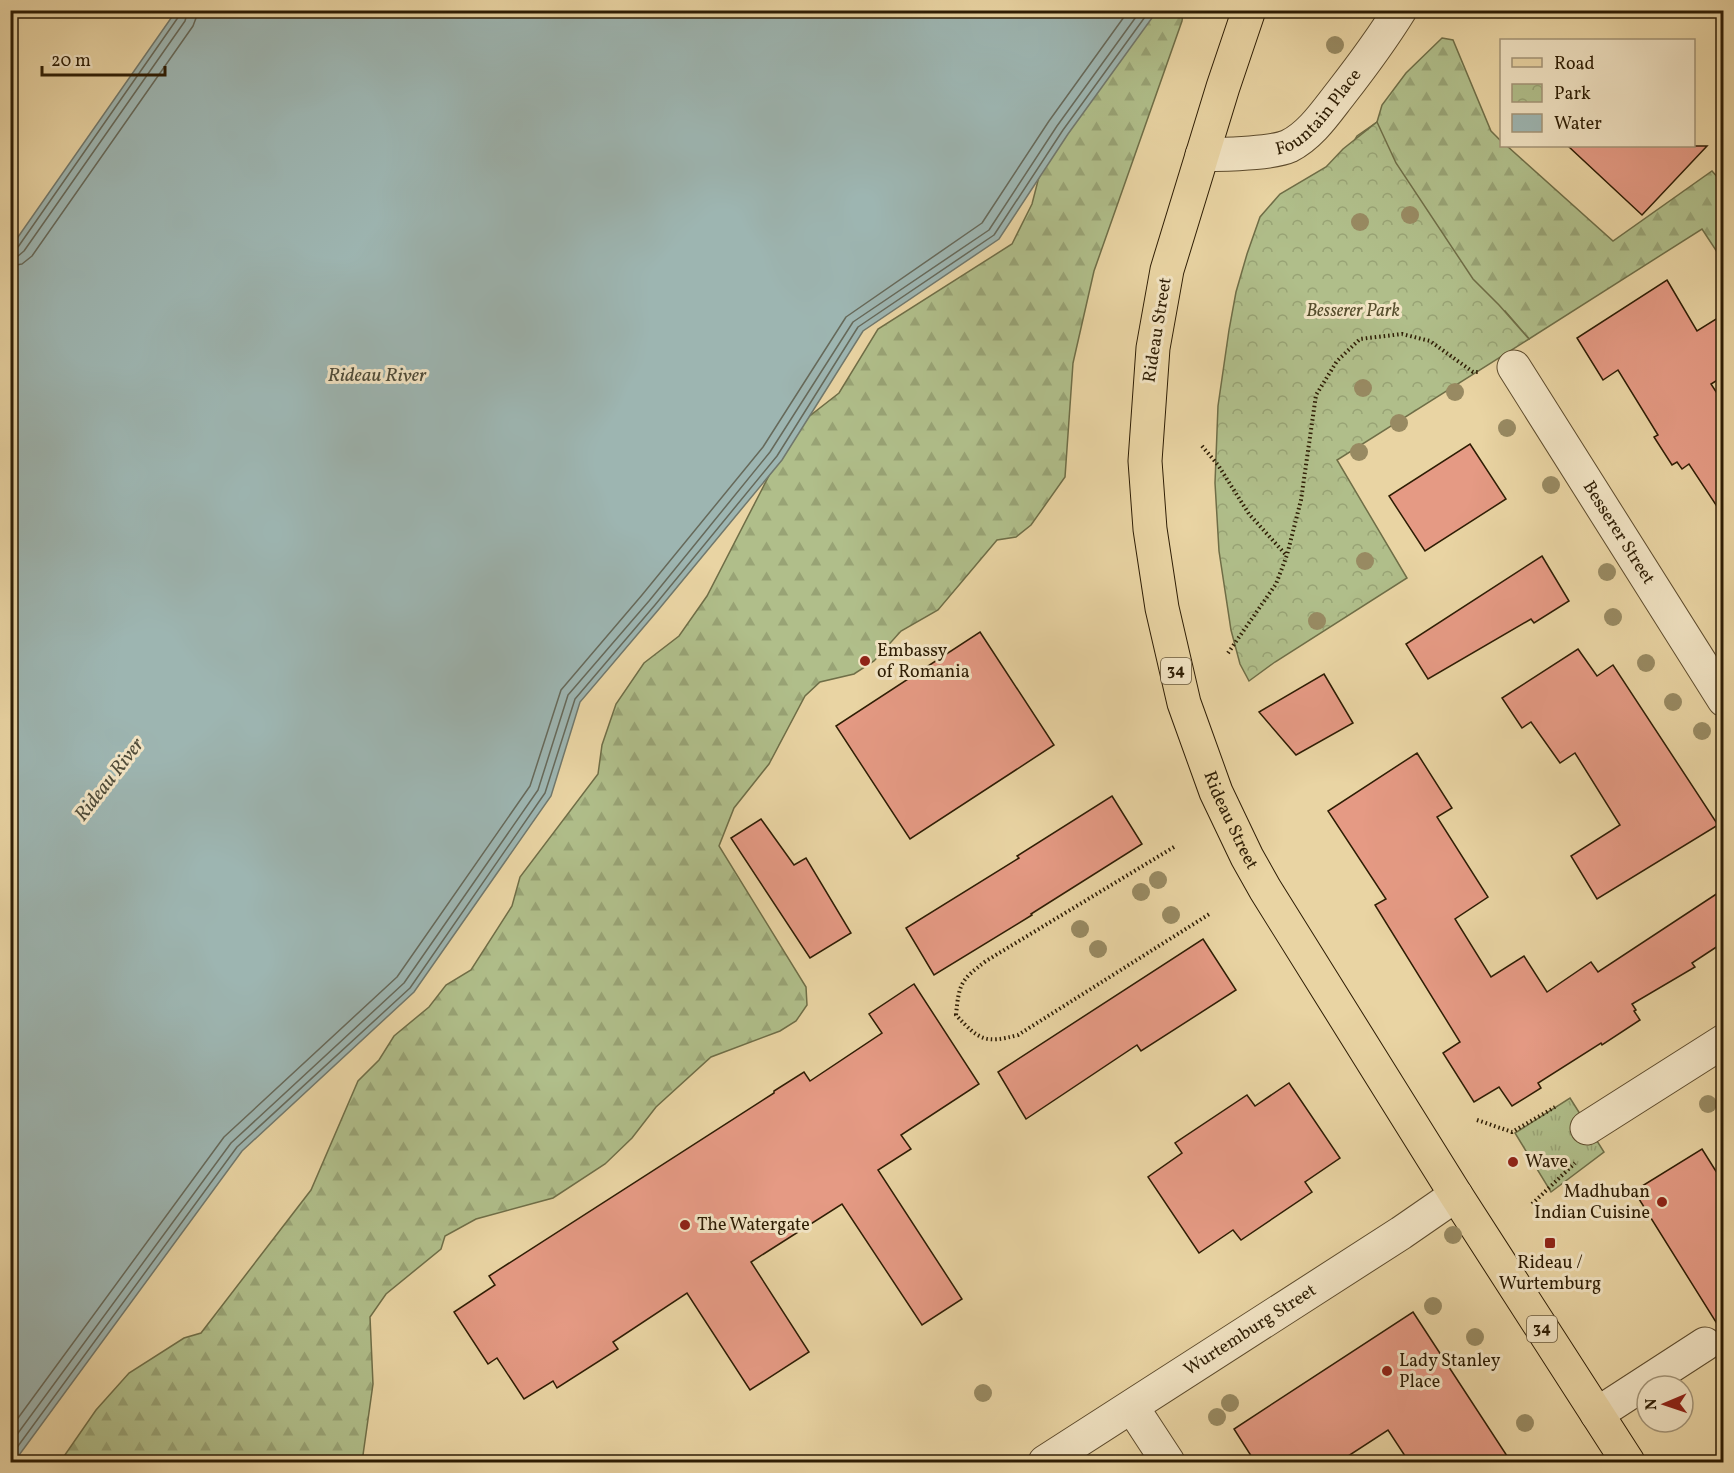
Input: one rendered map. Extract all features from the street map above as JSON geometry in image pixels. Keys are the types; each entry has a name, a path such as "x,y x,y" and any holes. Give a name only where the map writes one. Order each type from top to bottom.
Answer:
{"main road":[{"name":"Rideau Street","path":"1249,10 1170,260 1153,348 1145,461 1150,529 1162,608 1175,669 1187,714 1202,756 1216,792 1247,857 1285,922 1456,1195 1628,1462"}],"street":[{"name":"Fountain Place","path":"1202,155 1272,151 1288,146 1304,137 1383,39 1400,10"},
{"name":"Besserer Street","path":"1515,368 1724,700"},
{"path":"1587,1128 1724,1041"},
{"name":"Wurtemburg Street","path":"1045,1462 1401,1233 1456,1195"},
{"path":"1597,1414 1705,1344"},
{"path":"1132,1407 1168,1462"}],"path":[{"path":"1228,653 1276,584 1287,555 1300,500 1316,396 1336,361 1360,339 1402,334 1430,341 1473,372 1515,368"},
{"path":"1202,446 1218,465 1249,514 1287,555"},
{"path":"1174,847 966,975 958,993 956,1015 977,1036 997,1041 1018,1035 1211,913"},
{"path":"1477,1120 1512,1132 1570,1098 1594,1145 1532,1204"}],"green space":[{"path":"1128,11 1183,11 1182,21 1094,271 1073,363 1065,477 1031,525 1016,537 997,540 938,610 901,631 874,661 854,674 820,682 805,696 769,764 734,808 719,846 806,987 807,1005 796,1021 780,1031 711,1057 656,1107 632,1138 605,1164 553,1198 476,1219 445,1236 441,1249 386,1294 370,1317 373,1384 362,1462 60,1462 96,1410 129,1373 184,1338 201,1333 311,1190 358,1081 379,1060 394,1036 429,1007 446,985 471,970 512,906 520,877 598,774 602,745 616,704 644,663 679,636 707,596 793,429 839,393 878,329 1012,244 1032,204 1043,161"},
{"path":"1442,38 1453,40 1491,131 1500,140 1500,147 1508,147 1613,241 1712,171 1720,180 1723,178 1723,261 1702,229 1529,339 1505,311 1501,314 1337,170 1357,136 1377,122 1382,105 1406,73"},
{"name":"Besserer Park","path":"1377,122 1396,163 1473,279 1529,339 1337,460 1407,578 1249,681 1240,664 1231,630 1219,551 1215,483 1218,406 1236,292 1260,217 1280,194 1326,167 1343,149"},
{"path":"1570,1098 1604,1152 1551,1192 1515,1133"}],"water":[{"name":"Rideau River","path":"176,11 1157,11 1068,134 999,239 863,331 782,460 580,702 551,796 414,992 242,1151 14,1462 11,1462 11,247"}],"building":[{"path":"1707,146 1642,215 1569,147"},
{"path":"1667,280 1697,331 1724,314 1724,376 1711,384 1724,404 1724,517 1689,464 1682,469 1677,462 1672,465 1654,437 1658,435 1618,370 1603,380 1577,338"},
{"path":"1470,444 1506,499 1425,551 1389,496"},
{"path":"1542,556 1569,601 1534,623 1531,619 1428,679 1406,644"},
{"path":"980,632 1054,745 910,839 836,726"},
{"path":"1578,649 1597,676 1613,665 1718,825 1597,899 1571,856 1620,825 1575,753 1560,763 1531,722 1522,728 1502,698"},
{"path":"1324,674 1353,723 1296,755 1259,712"},
{"path":"1417,753 1452,808 1437,817 1488,897 1455,919 1491,977 1524,956 1547,992 1591,962 1598,972 1724,889 1724,942 1692,963 1695,967 1632,1004 1640,1020 1538,1083 1541,1088 1512,1106 1499,1087 1474,1102 1443,1053 1460,1042 1375,905 1386,899 1328,811"},
{"path":"1112,796 1142,844 934,975 906,928 1019,858 1017,856"},
{"path":"761,819 794,865 806,858 851,933 810,958 731,838"},
{"path":"1203,939 1236,990 1141,1051 1137,1045 1026,1119 998,1072"},
{"name":"The Watergate","path":"914,984 979,1084 901,1135 911,1149 878,1170 962,1299 922,1325 842,1204 751,1262 809,1352 750,1390 687,1293 613,1342 618,1349 557,1388 553,1381 524,1399 497,1358 488,1364 454,1312 495,1285 489,1276 804,1072 810,1081 882,1033 869,1014"},
{"path":"1289,1083 1340,1158 1305,1182 1312,1192 1241,1240 1233,1230 1199,1253 1148,1177 1182,1153 1175,1143 1247,1095 1255,1106"},
{"path":"1702,1149 1724,1184 1724,1335 1634,1191"},
{"name":"Lady Stanley Place","path":"1413,1312 1511,1462 1409,1462 1388,1430 1339,1462 1255,1462 1234,1429"}],"place":[{"name":"Embassy of Romania","path":"865,661"},
{"name":"Wave","path":"1513,1162"},
{"name":"Madhuban Indian Cuisine","path":"1662,1202"},
{"name":"The Watergate","path":"685,1225"},
{"name":"Rideau / Wurtemburg","path":"1550,1243"},
{"name":"Lady Stanley Place","path":"1387,1371"}]}
